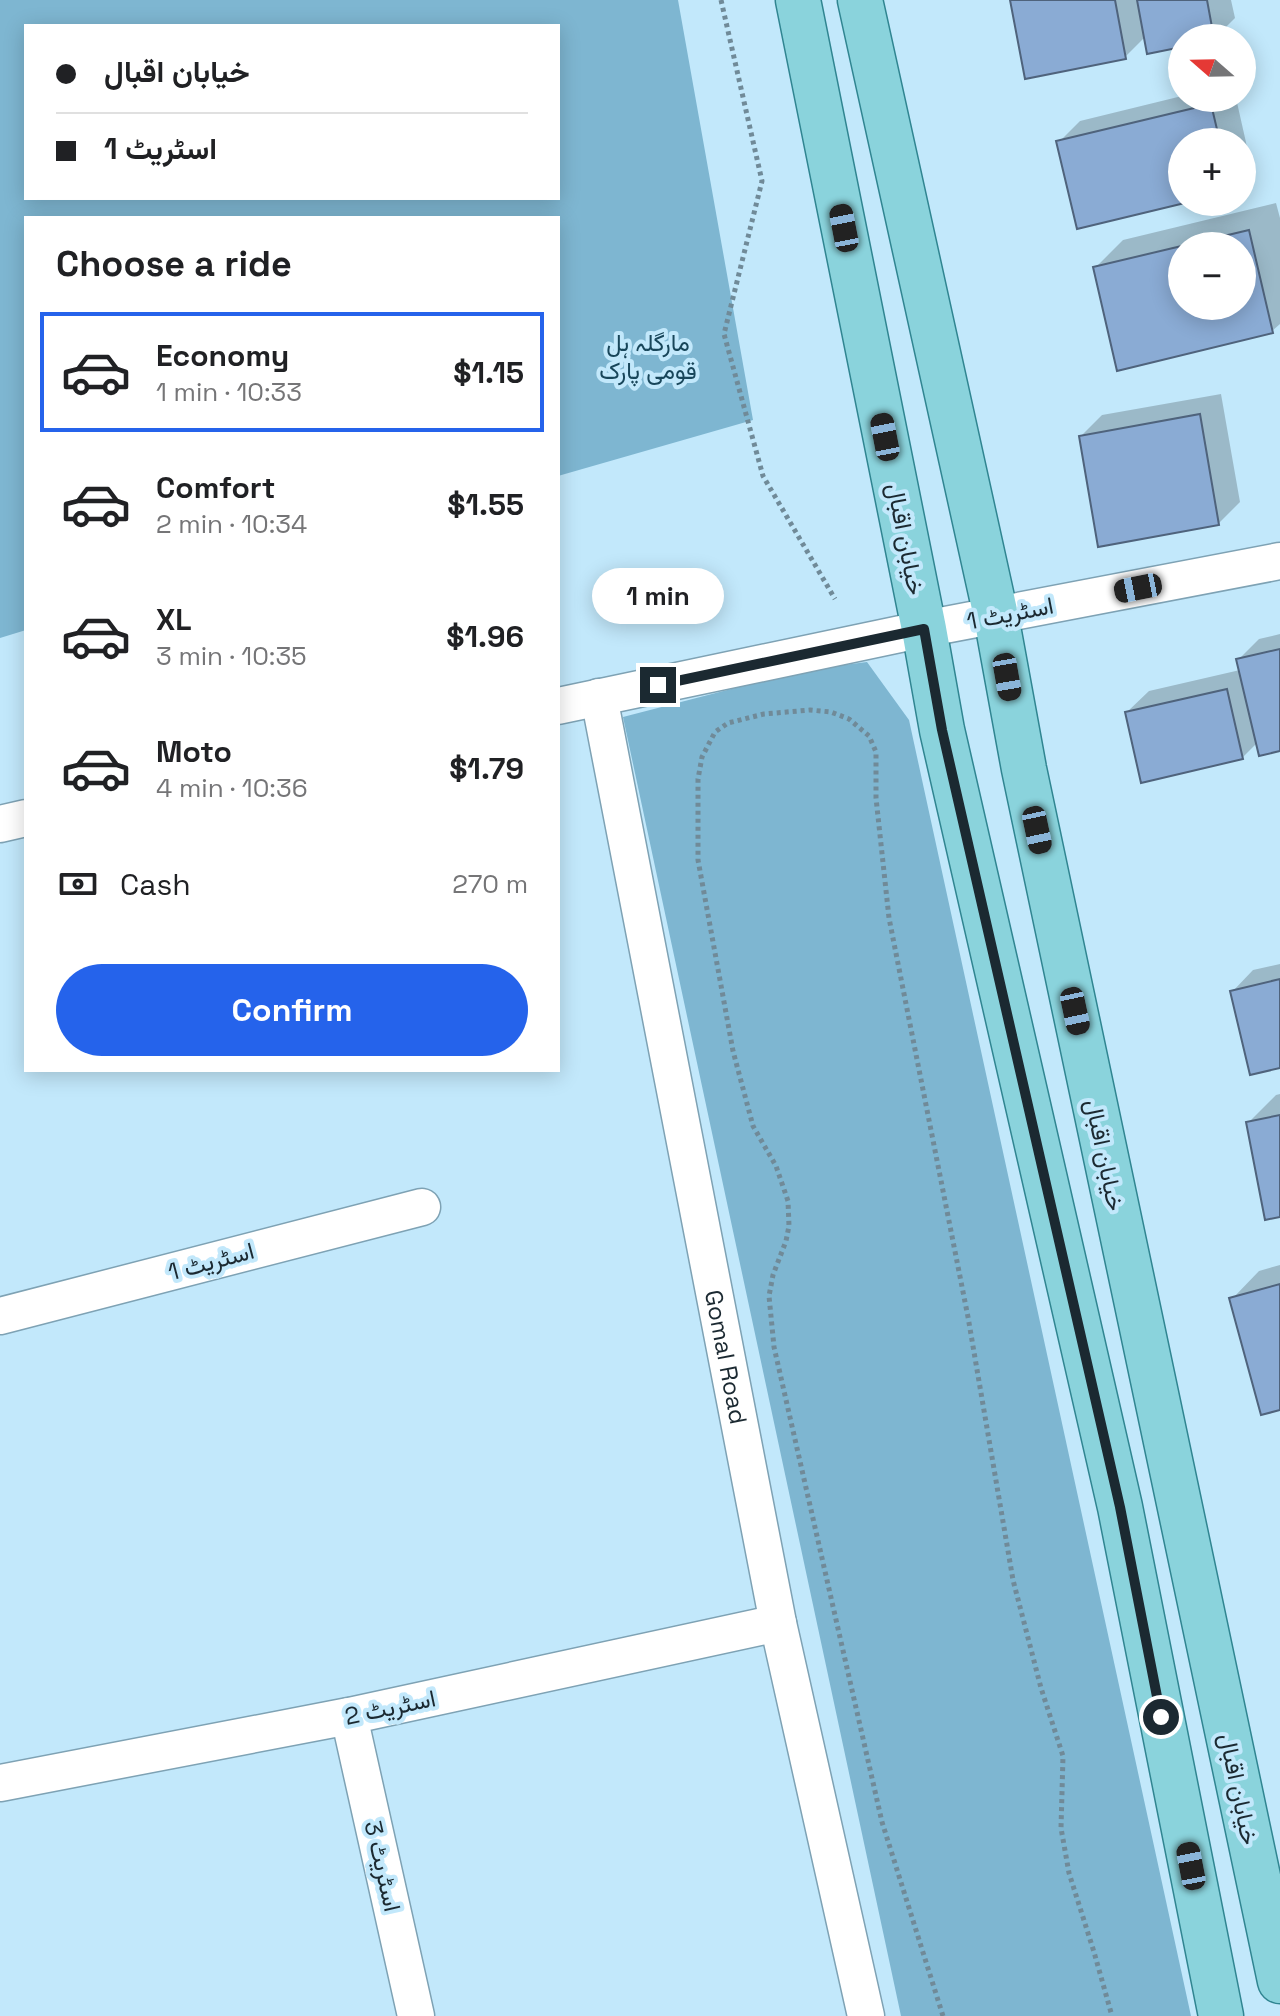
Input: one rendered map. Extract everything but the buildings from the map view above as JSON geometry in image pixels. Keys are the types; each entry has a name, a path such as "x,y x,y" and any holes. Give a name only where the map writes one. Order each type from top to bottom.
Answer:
{"main road":[{"name":"خیابان اقبال","path":"798,0 942,730 1120,1507 1221,2016"},
{"name":"خیابان اقبال","path":"860,0 996,616 1027,785 1280,1981"}],"street":[{"name":"اسٹریٹ 1","path":"560,706 924,629 1280,561"},
{"name":"Gomal Road","path":"599,697 778,1623 866,2016"},
{"path":"0,824 24,818"},
{"name":"اسٹریٹ 1","path":"0,1316 422,1207"},
{"name":"اسٹریٹ 2","path":"0,1783 349,1716 778,1623"},
{"name":"اسٹریٹ 3","path":"349,1716 416,2016"}],"path":[{"path":"721,0 762,181 724,334 763,476 835,599"},
{"path":"943,2016 882,1822 774,1347 769,1296 786,1241 788,1201 776,1166 753,1126 733,1051 698,860 698,779 702,757 715,732 728,723 764,714 810,710 831,712 849,719 869,736 876,752 876,798 889,918 968,1317 1013,1580 1041,1688 1063,1756 1061,1828 1069,1873 1112,2016"}],"green space":[{"name":"مارگلہ ہل قومی پارک","path":"0,0 678,0 753,420 560,475 560,216 24,216 24,631 0,638"},
{"path":"867,662 909,720 1191,2016 901,2016 623,717 805,670"}],"route":[{"path":"658,685 924,629 942,730 1120,1507 1161,1717"}]}
